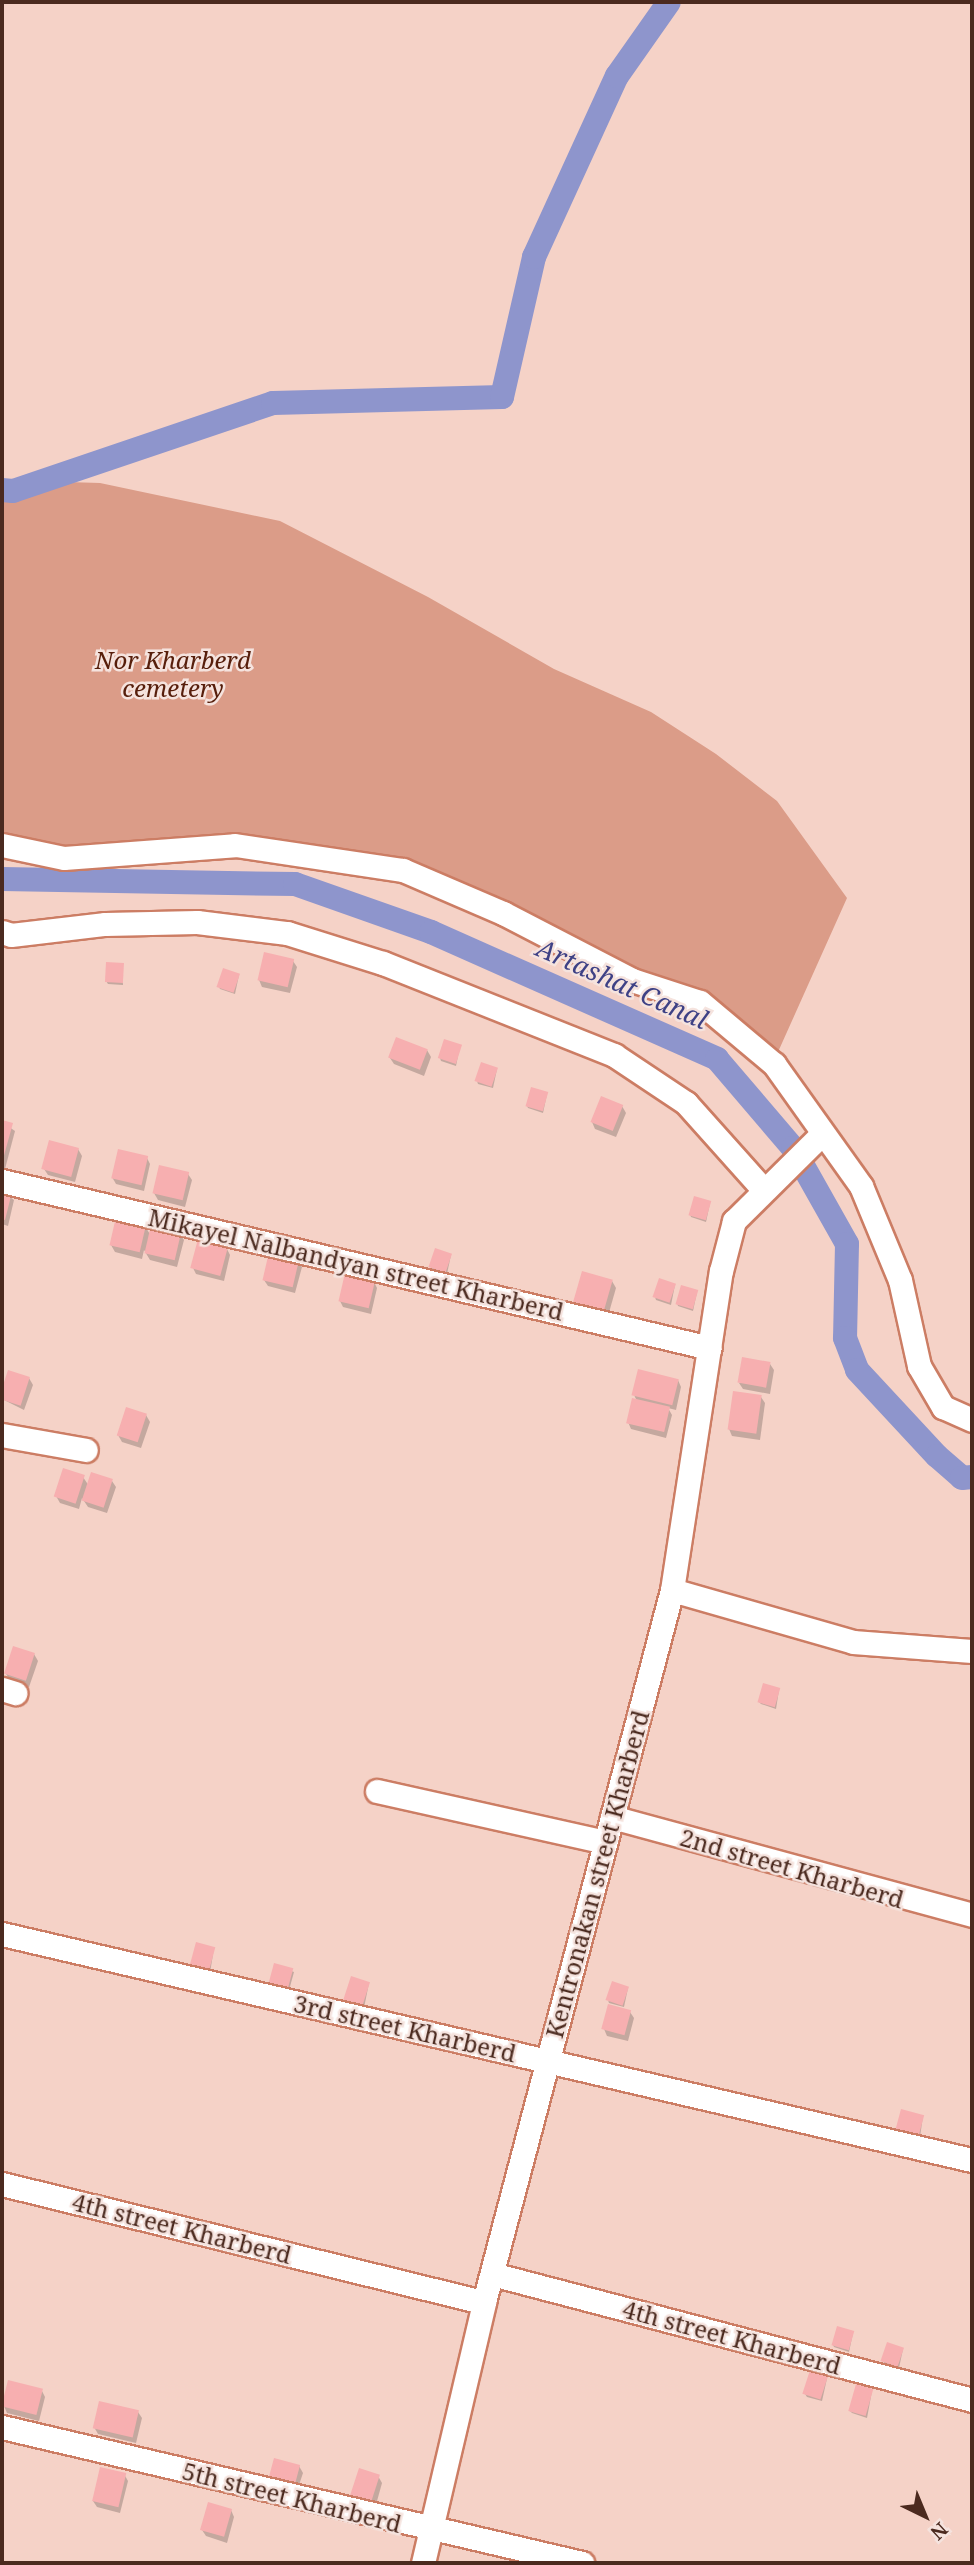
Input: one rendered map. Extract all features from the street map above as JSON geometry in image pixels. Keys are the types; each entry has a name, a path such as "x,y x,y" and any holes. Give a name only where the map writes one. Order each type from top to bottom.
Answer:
{"street":[{"path":"2,845 64,858 235,845 403,870 503,913 632,980 700,1002 774,1064 801,1097 822,1134 861,1186 900,1280 919,1366 943,1407 972,1420"},
{"path":"2,932 11,935 105,924 197,922 287,933 383,963 614,1055 686,1103 762,1188"},
{"name":"Kentronakan street Kharberd","path":"423,2563 484,2302 671,1590 721,1271 734,1221 762,1188 822,1134"},
{"name":"Mikayel Nalbandyan street Kharberd","path":"2,1181 710,1348"},
{"path":"2,1435 86,1450"},
{"path":"671,1590 853,1642 972,1651"},
{"path":"377,1791 605,1842"},
{"name":"2nd street Kharberd","path":"612,1817 972,1915"},
{"name":"3rd street Kharberd","path":"2,1934 972,2160"},
{"name":"4th street Kharberd","path":"2,2184 484,2302"},
{"name":"4th street Kharberd","path":"492,2274 972,2400"},
{"name":"5th street Kharberd","path":"2,2427 430,2530 582,2563"}],"green space":[{"name":"Nor Kharberd cemetery","path":"2,480 100,483 280,521 428,597 554,669 651,712 716,754 777,801 847,898 778,1052 446,884 246,838 66,863 2,843"}],"building":[{"path":"264,952 294,959 288,987 257,980"},
{"path":"106,962 124,963 123,983 105,982"},
{"path":"223,968 240,974 234,993 216,987"},
{"path":"396,1037 428,1049 420,1070 388,1058"},
{"path":"444,1039 462,1045 456,1064 438,1058"},
{"path":"481,1062 498,1068 492,1087 474,1081"},
{"path":"531,1087 548,1092 543,1111 525,1106"},
{"path":"601,1096 623,1105 613,1131 591,1122"},
{"path":"2,1120 13,1123 3,1159 2,1159"},
{"path":"49,1140 79,1148 71,1177 41,1169"},
{"path":"118,1149 148,1156 141,1185 111,1178"},
{"path":"159,1165 189,1172 183,1200 152,1193"},
{"path":"2,1189 12,1192 5,1220 2,1219"},
{"path":"694,1196 711,1201 706,1220 688,1215"},
{"path":"116,1217 146,1224 140,1252 109,1245"},
{"path":"151,1225 181,1232 175,1260 144,1253"},
{"path":"198,1239 228,1247 220,1276 190,1268"},
{"path":"435,1248 452,1254 446,1273 428,1267"},
{"path":"269,1252 299,1259 293,1287 262,1280"},
{"path":"582,1271 613,1280 604,1311 573,1302"},
{"path":"345,1273 375,1280 369,1308 338,1301"},
{"path":"659,1278 676,1284 670,1303 652,1297"},
{"path":"681,1285 698,1290 693,1309 675,1304"},
{"path":"742,1357 771,1362 766,1388 737,1383"},
{"path":"638,1369 679,1379 672,1405 631,1395"},
{"path":"8,1370 30,1377 21,1406 2,1400 2,1388"},
{"path":"733,1391 762,1395 756,1434 728,1430"},
{"path":"632,1398 670,1407 664,1432 626,1423"},
{"path":"126,1407 147,1414 138,1442 117,1436"},
{"path":"63,1468 85,1475 76,1504 54,1497"},
{"path":"91,1472 113,1479 104,1508 82,1501"},
{"path":"13,1646 35,1653 26,1681 4,1674"},
{"path":"763,1683 780,1688 775,1707 757,1702"},
{"path":"196,1942 215,1947 209,1972 189,1967"},
{"path":"274,1963 293,1968 287,1992 268,1987"},
{"path":"351,1976 370,1982 362,2007 343,2001"},
{"path":"612,1981 629,1987 623,2006 605,2000"},
{"path":"608,2004 631,2010 624,2035 601,2029"},
{"path":"901,2109 924,2115 919,2135 896,2129"},
{"path":"837,2326 854,2331 849,2350 831,2345"},
{"path":"887,2342 904,2348 898,2367 880,2361"},
{"path":"811,2367 829,2373 820,2400 802,2394"},
{"path":"8,2380 43,2389 36,2415 2,2406"},
{"path":"856,2384 873,2389 866,2416 848,2411"},
{"path":"99,2401 139,2410 133,2438 93,2428"},
{"path":"274,2458 300,2465 294,2488 268,2481"},
{"path":"100,2467 126,2473 118,2507 92,2501"},
{"path":"359,2468 380,2475 369,2507 348,2500"},
{"path":"208,2502 232,2509 224,2537 200,2530"}],"waterway":[{"path":"2,490 13,491 273,403 502,397 534,257 617,76 669,2"},
{"name":"Artashat Canal","path":"2,879 295,884 431,932 717,1059 793,1148 847,1244 845,1338 857,1370 937,1456 962,1478 972,1477"}]}
